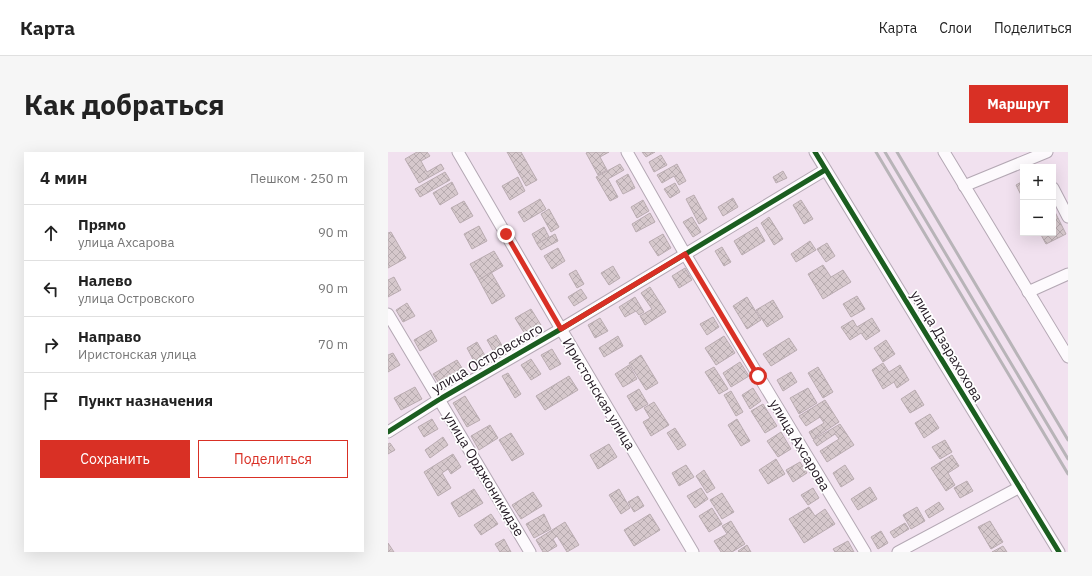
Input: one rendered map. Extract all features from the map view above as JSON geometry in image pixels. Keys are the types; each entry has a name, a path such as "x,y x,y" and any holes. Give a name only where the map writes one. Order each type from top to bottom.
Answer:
{"street":[{"name":"Иристонская улица","path":"458,152 693,552"},
{"name":"улица Ахсарова","path":"627,152 685,254 865,552"},
{"name":"улица Дзарахохова","path":"815,152 1059,552"},
{"path":"944,152 1068,357"},
{"path":"964,186 1033,154 1047,152"},
{"name":"улица Островского","path":"388,432 440,399 561,329 825,170"},
{"path":"1056,194 1068,217"},
{"path":"1028,292 1068,274"},
{"name":"улица Орджоникидзе","path":"388,314 530,552"},
{"path":"898,552 1020,487"}],"building":[{"path":"417,152 427,152 430,156 421,161 427,172 441,164 444,169 419,183 405,159"},
{"path":"507,152 521,152 537,180 526,186"},
{"path":"609,152 600,157 607,170 598,175 586,153"},
{"path":"642,152 655,152 646,157"},
{"path":"661,155 667,165 654,172 649,162"},
{"path":"620,164 624,170 608,179 618,197 610,201 596,177"},
{"path":"677,164 686,181 679,185 674,176 662,183 657,175"},
{"path":"783,171 787,178 776,183 773,177"},
{"path":"445,172 450,180 420,197 415,189"},
{"path":"628,174 635,188 623,194 616,181"},
{"path":"518,177 525,191 510,200 502,186"},
{"path":"452,182 458,194 440,205 433,193"},
{"path":"675,183 680,192 670,198 664,189"},
{"path":"1020,183 1020,193 1016,185"},
{"path":"694,195 707,219 699,224 686,199"},
{"path":"733,198 738,207 723,216 718,207"},
{"path":"540,199 546,209 524,222 518,212"},
{"path":"643,200 649,211 637,218 631,207"},
{"path":"801,200 813,219 804,224 793,205"},
{"path":"464,201 473,216 460,223 451,208"},
{"path":"549,209 559,227 551,232 541,214"},
{"path":"650,213 655,222 636,232 632,224"},
{"path":"1056,214 1066,234 1046,244 1042,236 1056,236"},
{"path":"692,217 701,232 693,237 683,222"},
{"path":"769,217 783,239 774,245 761,223"},
{"path":"479,226 487,241 472,249 464,234"},
{"path":"544,227 549,237 537,244 532,234"},
{"path":"757,227 765,241 742,255 734,241"},
{"path":"391,232 406,258 388,268 388,233"},
{"path":"555,234 558,241 541,250 537,244"},
{"path":"663,234 671,248 658,256 649,242"},
{"path":"810,241 816,250 796,262 791,254"},
{"path":"827,243 835,256 826,262 817,249"},
{"path":"722,247 731,262 724,266 715,251"},
{"path":"558,248 565,261 552,269 544,256"},
{"path":"494,251 503,266 479,280 470,264"},
{"path":"823,265 831,277 843,270 851,282 823,299 808,274"},
{"path":"613,266 620,278 609,285 601,273"},
{"path":"685,268 692,280 679,288 672,276"},
{"path":"576,270 584,284 577,288 569,274"},
{"path":"491,272 505,296 492,304 479,280"},
{"path":"394,277 401,290 388,297 388,280"},
{"path":"650,287 666,312 645,325 640,316 652,309 641,293"},
{"path":"581,289 587,298 574,306 568,297"},
{"path":"857,296 865,309 851,317 843,304"},
{"path":"635,297 644,312 639,315 636,311 625,317 619,307"},
{"path":"747,297 761,320 747,329 733,306"},
{"path":"773,300 783,317 767,327 756,310"},
{"path":"407,303 415,316 403,322 396,310"},
{"path":"531,309 541,325 525,334 515,318"},
{"path":"713,317 719,327 707,335 700,324"},
{"path":"600,318 608,331 595,338 588,325"},
{"path":"872,318 880,331 866,340 861,333 850,340 841,327 853,320 857,327"},
{"path":"431,330 437,341 420,351 414,340"},
{"path":"496,335 504,349 495,354 487,340"},
{"path":"618,336 623,346 604,357 599,348"},
{"path":"724,336 735,353 716,365 705,348"},
{"path":"789,338 797,350 771,366 763,354"},
{"path":"886,340 895,354 883,362 874,348"},
{"path":"477,342 487,359 476,365 467,348"},
{"path":"552,349 561,364 550,370 541,355"},
{"path":"393,353 400,365 388,372 388,355"},
{"path":"641,355 658,383 646,390 629,363"},
{"path":"531,359 541,374 531,380 521,365"},
{"path":"457,360 467,376 443,390 433,374"},
{"path":"740,362 749,376 731,387 723,373"},
{"path":"883,363 889,372 900,365 909,380 897,388 894,382 883,389 872,370"},
{"path":"629,365 637,379 623,387 615,374"},
{"path":"714,367 728,389 719,394 705,372"},
{"path":"818,367 833,392 823,398 808,373"},
{"path":"791,372 797,382 783,391 777,380"},
{"path":"508,373 521,394 515,398 502,376"},
{"path":"569,376 578,390 545,410 536,396"},
{"path":"415,387 422,399 401,410 394,398"},
{"path":"753,388 761,401 750,409 742,395"},
{"path":"808,388 817,403 799,414 790,398"},
{"path":"639,389 648,404 636,411 627,396"},
{"path":"915,390 924,405 910,413 901,399"},
{"path":"731,391 743,412 736,416 724,395"},
{"path":"465,396 480,420 467,427 453,403"},
{"path":"825,400 839,422 813,439 809,432 824,423 820,417 806,426 799,416"},
{"path":"654,402 669,425 651,436 643,422 650,418 644,408"},
{"path":"763,404 777,426 765,433 751,411"},
{"path":"930,414 939,428 924,438 915,423"},
{"path":"432,419 438,429 424,437 418,427"},
{"path":"737,419 750,441 741,446 728,425"},
{"path":"840,424 854,445 827,462 820,451 839,439 835,434 817,446 813,440"},
{"path":"490,425 498,438 479,450 471,436"},
{"path":"675,428 686,445 678,450 667,433"},
{"path":"781,432 791,449 778,457 767,441"},
{"path":"511,433 524,454 512,461 499,440"},
{"path":"443,437 448,445 430,458 425,450"},
{"path":"945,440 952,452 940,459 932,447"},
{"path":"390,443 395,450 388,454 388,444"},
{"path":"609,444 617,457 598,469 590,455"},
{"path":"453,454 461,467 451,474 448,469 442,473 451,488 438,496 424,472"},
{"path":"952,455 959,466 948,473 955,485 946,491 931,468"},
{"path":"776,459 785,474 768,484 759,470"},
{"path":"800,462 807,473 793,482 786,470"},
{"path":"686,465 694,477 679,486 672,473"},
{"path":"845,465 854,479 841,487 833,473"},
{"path":"704,470 715,488 707,493 696,476"},
{"path":"967,481 973,491 960,498 954,488"},
{"path":"870,487 877,499 858,510 851,499"},
{"path":"701,488 708,499 695,508 687,496"},
{"path":"813,488 819,498 808,505 801,495"},
{"path":"474,489 483,503 459,517 451,503"},
{"path":"619,489 630,508 621,514 609,495"},
{"path":"533,492 542,506 521,519 512,505"},
{"path":"722,493 734,512 722,519 710,500"},
{"path":"638,496 644,506 634,512 628,502"},
{"path":"939,502 944,509 929,518 925,511"},
{"path":"809,507 815,516 825,509 835,524 804,543 789,519"},
{"path":"917,507 925,521 911,529 903,515"},
{"path":"712,508 722,524 709,532 699,516"},
{"path":"491,514 498,524 481,535 474,525"},
{"path":"544,514 551,529 534,538 526,524"},
{"path":"650,514 660,530 634,546 624,530"},
{"path":"731,521 745,544 732,552 721,552 714,541 727,534 722,526"},
{"path":"990,521 1003,542 991,549 978,527"},
{"path":"565,522 579,545 567,552 557,536 553,539 557,546 547,552 543,552 536,540"},
{"path":"905,523 909,529 894,538 890,532"},
{"path":"881,531 888,543 878,549 871,537"},
{"path":"504,539 511,552 500,552 495,544"},
{"path":"848,541 854,552 835,552 833,549"},
{"path":"388,543 394,552 388,552"},
{"path":"747,545 751,552 738,551"},
{"path":"1003,546 1007,552 992,552"}],"railway":[{"path":"876,152 1068,474"},
{"path":"885,152 1068,459"},
{"path":"897,152 1068,440"}],"cycle path":[{"path":"815,152 1059,552"},
{"path":"388,432 440,399 561,329 825,170"}],"route":[{"path":"506,234 561,329 685,254 758,376"}]}
